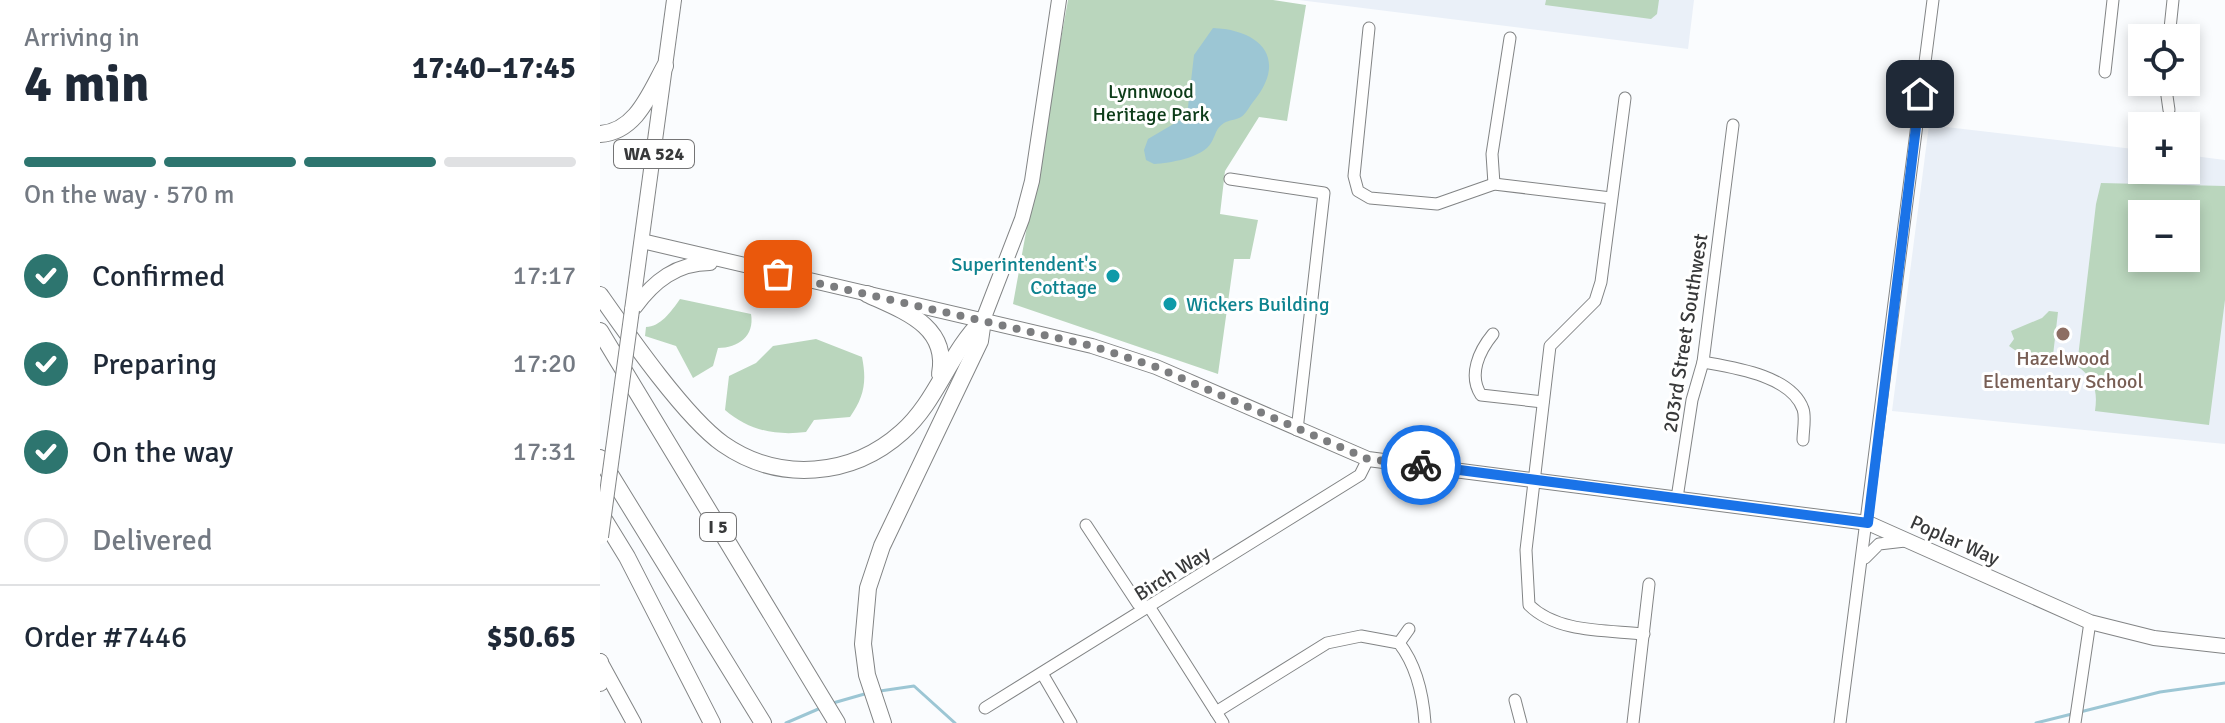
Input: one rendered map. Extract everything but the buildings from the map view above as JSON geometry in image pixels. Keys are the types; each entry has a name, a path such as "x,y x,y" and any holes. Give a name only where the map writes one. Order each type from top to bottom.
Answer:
{"highway":[{"path":"600,134 618,130 630,122 665,66"},
{"path":"867,294 930,328 942,353 939,380"},
{"path":"600,295 701,424 738,453 769,466 825,470 865,457 903,431 922,411 962,340 983,320"},
{"path":"883,723 867,675 863,644 868,588 882,546 980,341 983,320"},
{"name":"I 5","path":"600,331 837,723"},
{"path":"600,458 763,723"},
{"path":"600,513 627,557 712,723"},
{"path":"600,661 600,683"}],"main road":[{"name":"WA 524","path":"600,540 674,0"},
{"path":"983,320 1022,219 1032,181 1059,0"},
{"name":"Poplar Way","path":"642,241 1092,346 1156,367 1368,459 1868,523 2090,622 2154,638 2225,646"},
{"path":"632,310 660,278 683,267 727,262"},
{"path":"600,661 631,718"}],"street":[{"path":"1840,723 1933,0"},
{"path":"2105,72 2113,0"},
{"path":"2170,24 2173,0"},
{"path":"1369,28 1354,176 1358,191 1370,198 1437,204 1494,184 1611,198"},
{"path":"1494,184 1492,154 1510,38"},
{"path":"2167,96 2169,110"},
{"path":"1625,98 1601,282 1595,301 1550,346 1526,550 1529,605 1540,616 1555,623 1644,634"},
{"name":"203rd Street Southwest","path":"1677,498 1692,400 1703,362 1733,125"},
{"path":"1230,179 1324,193 1297,430"},
{"path":"1493,334 1479,354 1476,369 1474,385 1481,395 1543,402"},
{"path":"1703,362 1756,371 1792,394 1803,409 1803,440"},
{"name":"Birch Way","path":"985,708 1043,675 1360,475 1368,459"},
{"path":"1086,525 1138,604 1150,608 1223,723"},
{"path":"1862,562 1879,544 1907,541"},
{"path":"1633,723 1649,584"},
{"path":"2075,723 2090,622"},
{"path":"1399,643 1409,629"},
{"path":"1216,712 1327,643 1361,636 1399,643"},
{"path":"1399,643 1416,673 1425,723"},
{"path":"1043,675 1071,723"},
{"path":"1515,700 1521,723"}],"shaded area":[{"path":"1299,0 1694,0 1688,49"},
{"name":"Hazelwood Elementary School","path":"1929,125 2128,148 2128,184 2200,184 2200,157 2225,160 2225,444 1892,411"}],"green space":[{"name":"Lynnwood Heritage Park","path":"1068,0 1273,0 1306,5 1287,121 1259,117 1225,171 1220,214 1258,220 1250,259 1234,259 1218,374 1013,304"},
{"path":"1546,0 1659,0 1657,14 1651,19 1545,5"},
{"path":"2101,183 2225,186 2225,300 2209,425 2095,411 2094,385 2077,366"},
{"path":"680,299 751,314 752,322 744,339 732,346 718,348 713,366 693,378 676,346 645,336 646,327 661,322"},
{"path":"2049,311 2058,312 2052,364 2032,362 2009,346 2014,339 2011,331 2042,318"},
{"path":"816,339 862,357 863,389 850,417 814,420 806,432 784,433 753,427 725,410 729,376 756,363 773,346"}],"water":[{"path":"1213,28 1245,34 1264,50 1269,61 1263,87 1244,114 1221,125 1207,148 1177,161 1154,164 1146,160 1144,150 1148,139 1187,116 1194,55"}],"waterway":[{"path":"2036,723 2160,692 2225,683"},
{"path":"880,691 914,686 955,723"},
{"path":"833,703 868,693"},
{"path":"786,723 823,707"}],"way so far":[{"path":"778,274 1092,346 1156,367 1368,459 1421,465"}],"place":[{"name":"Superintendent's Cottage","path":"1113,276"},
{"name":"Wickers Building","path":"1170,304"},
{"name":"Hazelwood Elementary School","path":"2063,334"}],"route":[{"path":"1421,465 1868,523 1920,94"}]}
